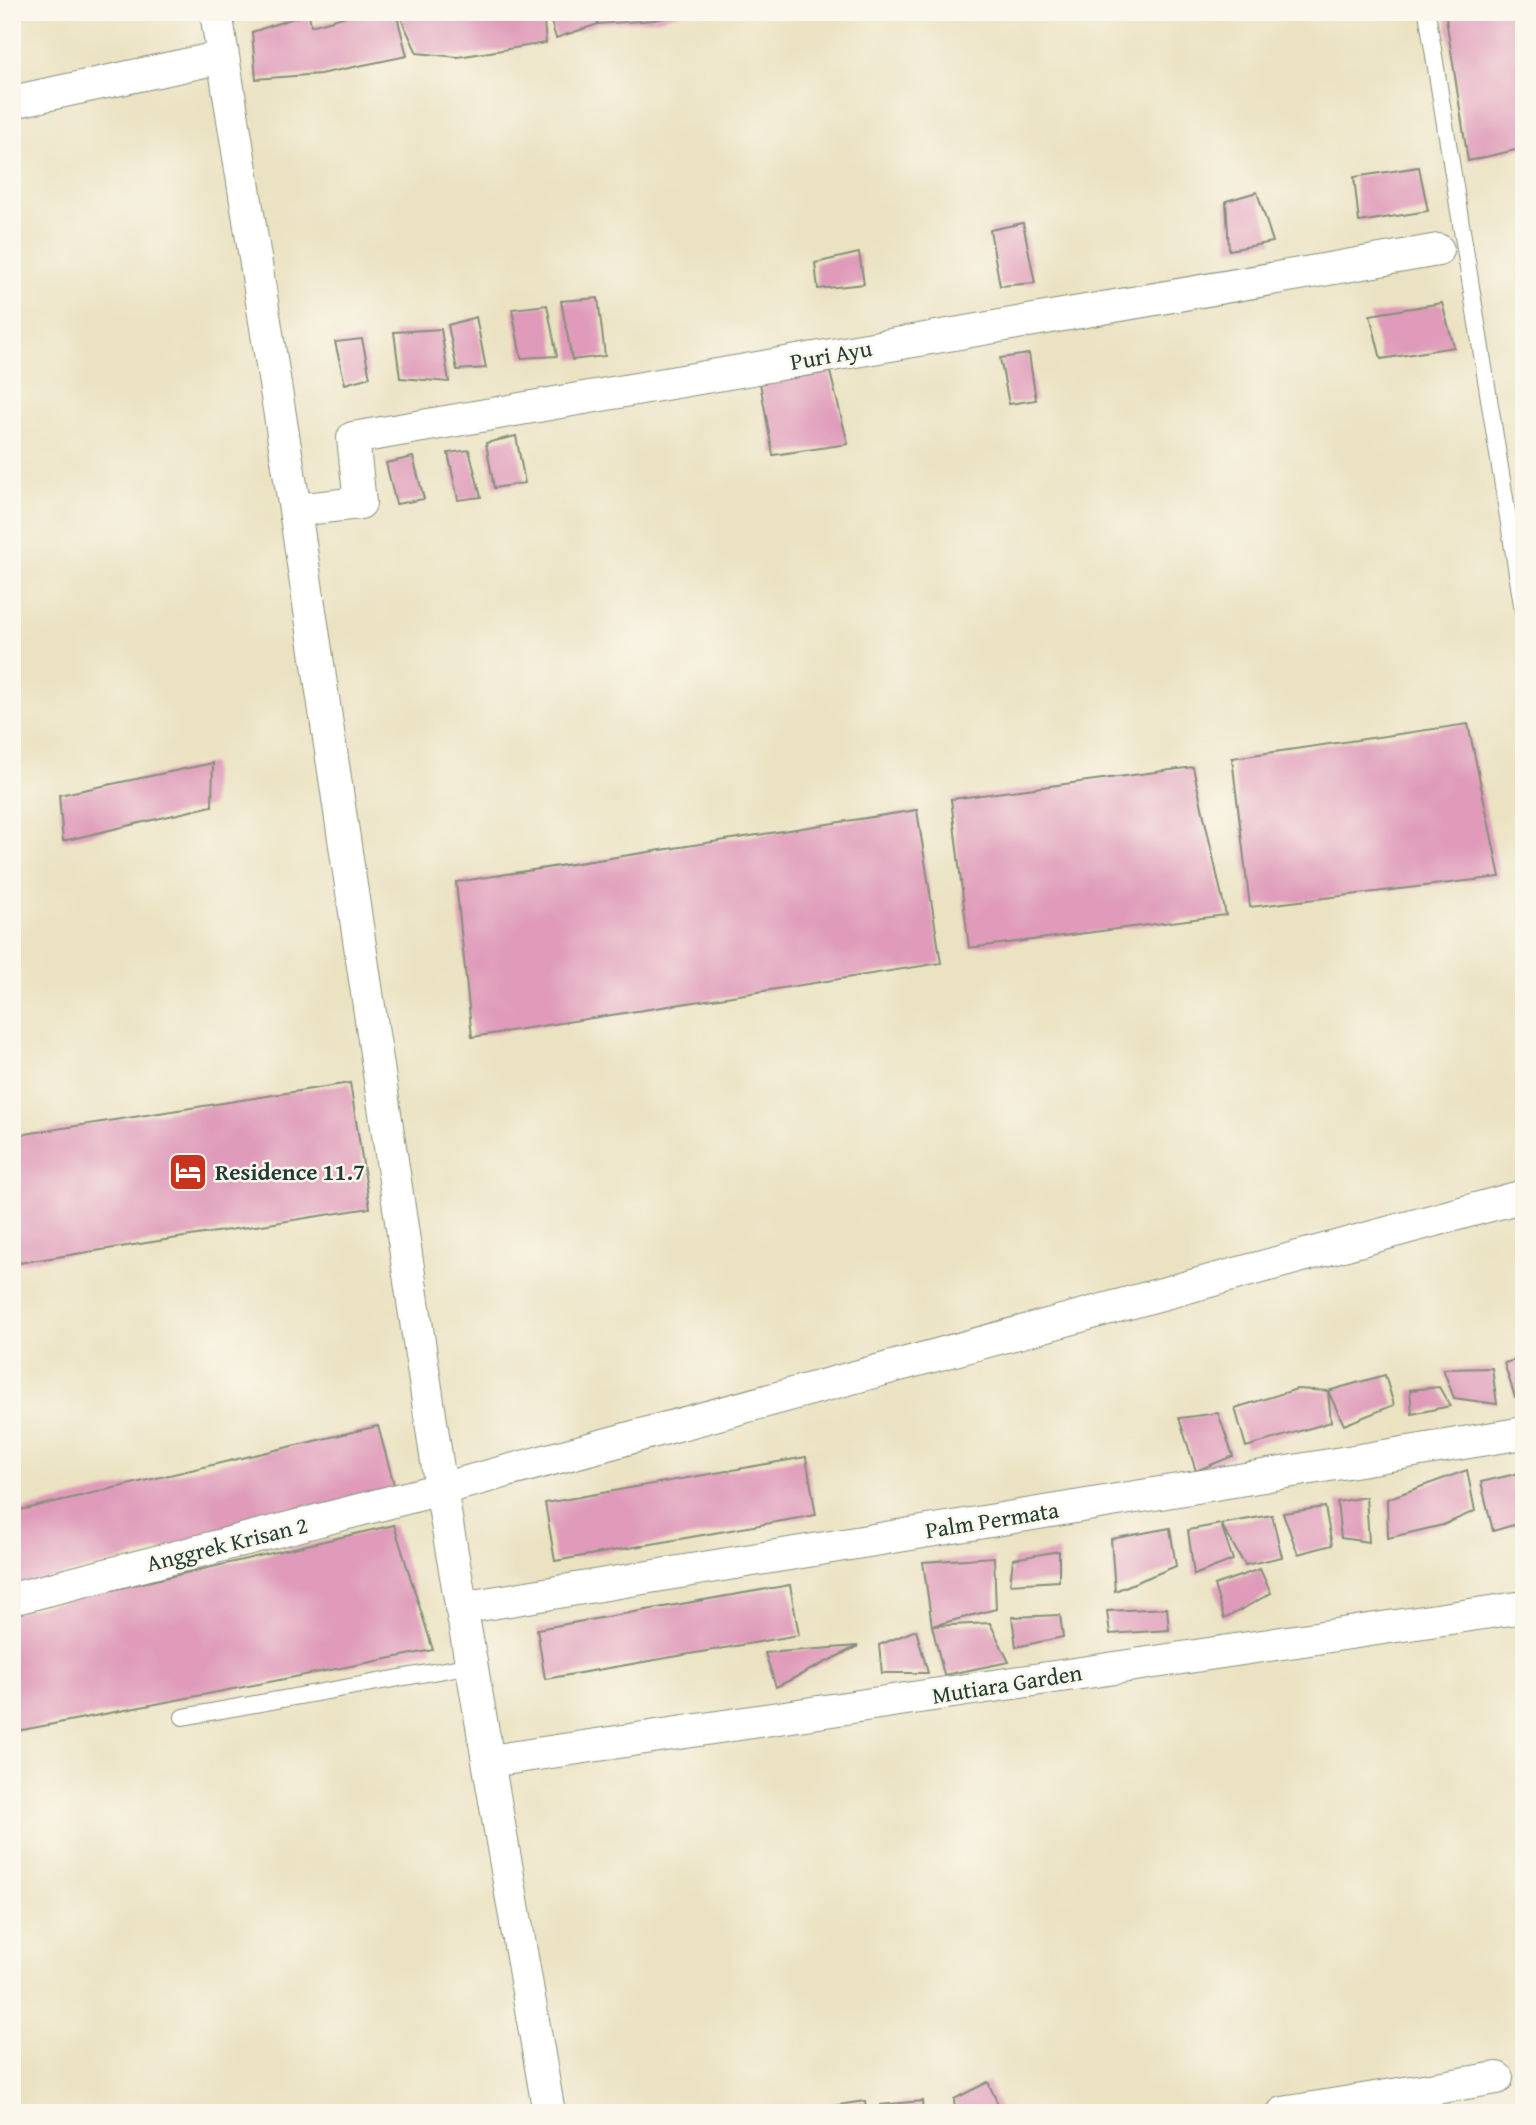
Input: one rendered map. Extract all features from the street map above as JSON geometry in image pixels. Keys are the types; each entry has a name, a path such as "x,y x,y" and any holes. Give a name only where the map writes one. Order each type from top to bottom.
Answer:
{"street":[{"path":"216,12 295,510 441,1489 491,1761 549,2113"},
{"path":"12,102 223,57"},
{"name":"Puri Ayu","path":"295,510 360,503 353,438 1438,250"},
{"name":"Anggrek Krisan 2","path":"12,1600 441,1489 1524,1196"},
{"name":"Palm Permata","path":"461,1608 1524,1433"},
{"name":"Mutiara Garden","path":"491,1761 1524,1607"},
{"path":"1283,2113 1497,2078"}],"lane":[{"path":"1427,12 1524,617"},
{"path":"183,1717 472,1665"}],"building":[{"path":"361,12 396,12 407,56 320,74 256,79 252,32 309,13 311,26"},
{"path":"398,12 543,12 546,43 458,57 417,53"},
{"path":"548,12 594,12 598,24 556,38"},
{"path":"597,12 652,12 655,20 598,24"},
{"path":"654,12 684,13 655,20"},
{"path":"1445,12 1524,12 1524,148 1468,161"},
{"path":"1419,167 1428,211 1359,222 1354,177"},
{"path":"1257,192 1273,242 1229,250 1226,201"},
{"path":"1023,223 1035,283 1000,286 990,230"},
{"path":"859,253 864,284 818,289 815,263"},
{"path":"598,298 605,356 572,360 561,301"},
{"path":"1442,303 1454,347 1381,359 1370,315"},
{"path":"547,305 557,356 521,358 512,309"},
{"path":"476,317 486,368 457,370 448,325"},
{"path":"441,329 449,382 400,378 394,332"},
{"path":"362,339 370,377 345,384 335,342"},
{"path":"1029,354 1036,400 1009,404 1000,358"},
{"path":"830,372 848,444 773,455 760,383"},
{"path":"516,436 525,483 494,488 486,443"},
{"path":"469,450 481,497 458,500 448,453"},
{"path":"413,457 424,499 396,504 386,463"},
{"path":"1468,724 1500,877 1250,907 1232,758"},
{"path":"213,763 212,806 63,841 59,795"},
{"path":"1193,767 1226,915 969,948 951,799"},
{"path":"917,810 941,963 472,1037 456,882"},
{"name":"Residence 11.7","path":"350,1083 370,1208 12,1264 12,1136"},
{"path":"1524,1358 1524,1394 1515,1397 1504,1363"},
{"path":"1492,1368 1497,1404 1454,1398 1443,1369"},
{"path":"1385,1375 1394,1405 1344,1425 1328,1391"},
{"path":"1439,1387 1450,1406 1412,1414 1410,1390"},
{"path":"1297,1389 1328,1391 1331,1422 1246,1447 1235,1408"},
{"path":"1218,1413 1233,1456 1196,1471 1179,1418"},
{"path":"378,1426 395,1488 12,1589 12,1512"},
{"path":"806,1457 816,1515 555,1561 545,1503"},
{"path":"1467,1470 1475,1511 1443,1525 1388,1538 1387,1499"},
{"path":"1524,1472 1524,1522 1493,1531 1481,1482"},
{"path":"1366,1497 1369,1542 1341,1538 1337,1502"},
{"path":"1325,1507 1332,1545 1298,1554 1283,1513"},
{"path":"1272,1515 1282,1557 1245,1565 1221,1524"},
{"path":"1221,1524 1233,1560 1194,1575 1188,1530"},
{"path":"394,1525 433,1650 12,1732 12,1613"},
{"path":"1170,1528 1176,1566 1115,1591 1111,1539"},
{"path":"1059,1551 1059,1581 1010,1584 1013,1559"},
{"path":"994,1557 996,1609 932,1626 923,1562"},
{"path":"1260,1569 1271,1593 1224,1619 1214,1585"},
{"path":"790,1585 799,1635 545,1679 537,1629"},
{"path":"1167,1608 1169,1630 1110,1634 1107,1611"},
{"path":"1060,1615 1063,1637 1016,1647 1012,1617"},
{"path":"990,1623 1009,1662 944,1675 932,1626"},
{"path":"916,1630 928,1673 882,1673 879,1645"},
{"path":"858,1646 776,1687 765,1653"},
{"path":"988,2082 1002,2113 955,2113 954,2099"},
{"path":"865,2101 867,2113 819,2113 819,2108"},
{"path":"922,2101 923,2113 880,2113 880,2105"}],"place":[{"name":"Residence 11.7","path":"188,1172"}]}
